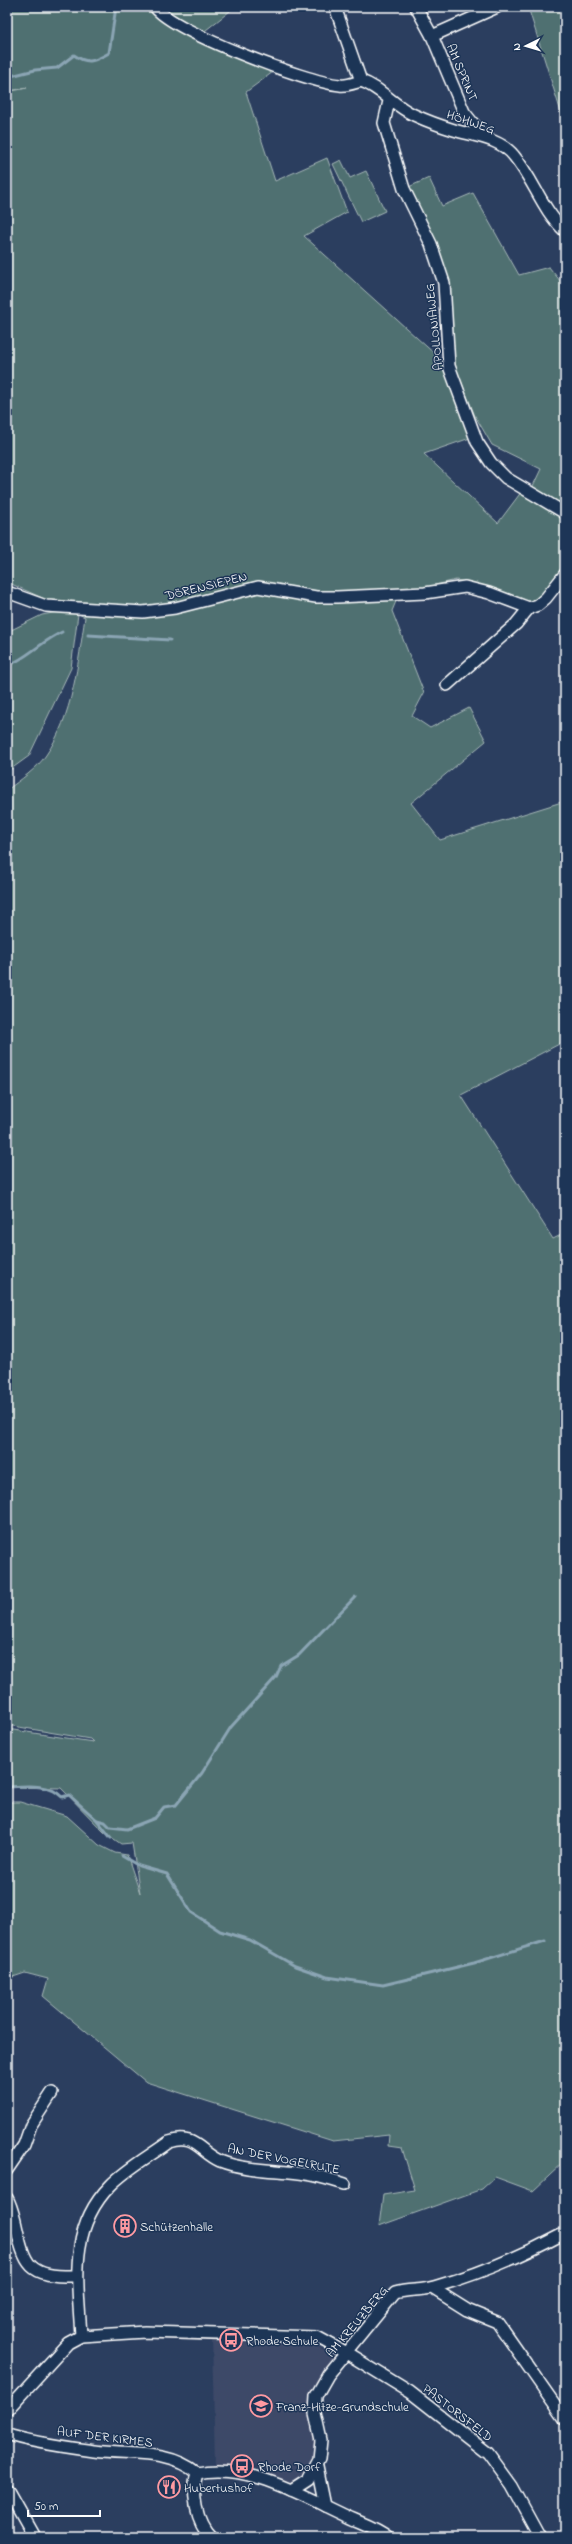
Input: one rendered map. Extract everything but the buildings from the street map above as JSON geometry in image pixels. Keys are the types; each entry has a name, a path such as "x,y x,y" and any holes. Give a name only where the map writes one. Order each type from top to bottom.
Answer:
{"street":[{"path":"155,7 160,14 180,25 288,73 342,85 361,81 335,7"},
{"name":"AM SPRINT","path":"416,7 432,36 464,112 484,137"},
{"name":"AM SPRINT","path":"432,36 497,7"},
{"name":"HÖHWEG","path":"361,81 371,84 389,101 413,115 453,130 484,137 514,155 546,210 565,231"},
{"name":"APOLLONIAWEG","path":"389,101 384,123 404,189 431,244 444,283 449,366 477,442 491,463 506,478 565,513"},
{"path":"447,685 516,624 529,608 538,605 546,598 565,574"},
{"name":"DÖRENSIEPEN","path":"7,592 46,606 143,612 175,608 252,588 316,597 338,597 425,592 465,587 489,593 529,608"},
{"path":"7,2170 24,2145 31,2125 52,2093"},
{"name":"AN DER VOGELRUTE","path":"81,2336 77,2256 90,2211 110,2185 169,2142 180,2138 192,2142 220,2161 256,2168 308,2174 345,2184"},
{"path":"7,2198 23,2255 36,2271 51,2276 77,2276"},
{"name":"AM KREUZBERG","path":"325,2506 317,2467 321,2449 315,2413 316,2396 328,2376 348,2354 395,2292 408,2289 432,2288 540,2247 565,2233"},
{"path":"432,2288 467,2310 497,2322 565,2419"},
{"name":"PASTORSFELD","path":"81,2336 145,2332 317,2337 410,2392 488,2453 512,2486 540,2537"},
{"path":"7,2410 68,2343 81,2336"},
{"name":"AUF DER KIRMES","path":"7,2434 95,2451 128,2453 174,2459 197,2473"},
{"path":"291,2490 308,2479 317,2467"},
{"path":"211,2537 199,2518 195,2499 194,2482 197,2473 213,2471 243,2474 291,2490 388,2537"},
{"path":"7,2489 34,2537"}],"shaded area":[{"name":"Franz-Hitze-Grundschule","path":"212,2339 312,2345 333,2355 334,2358 315,2386 309,2400 316,2449 313,2461 302,2478 293,2484 260,2472 255,2463 245,2460 240,2464 215,2466"}],"green space":[{"path":"7,7 235,7 201,34 277,69 246,92 275,181 327,158 347,212 304,236 447,365 473,437 424,454 498,523 522,491 565,516 565,567 543,595 529,602 487,587 456,580 399,594 392,611 424,693 412,716 430,728 469,708 486,741 411,803 440,840 565,801 565,1041 461,1095 553,1239 565,1233 565,2161 533,2191 495,2177 482,2189 379,2226 383,2195 415,2190 402,2148 388,2146 389,2135 333,2141 146,2082 43,1996 48,1979 25,1973 13,1977 7,1970 7,1802 20,1802 67,1816 99,1845 115,1853 127,1855 140,1893 132,1843 121,1844 104,1832 61,1788 7,1787 7,1729 93,1742 90,1739 7,1725 7,790 38,765 55,740 73,689 85,617 78,614 71,668 29,756 7,772 7,632 42,615 69,610 7,582 7,92 27,88 7,91"},
{"path":"528,7 565,7 565,125"},
{"path":"341,160 350,178 366,171 385,211 361,222 333,164"},
{"path":"429,178 442,206 473,193 519,275 549,267 565,287 565,508 532,488 541,469 492,445 475,416 455,366 448,285 404,189"}],"waterway":[{"path":"7,77 35,70 57,68 74,55 83,60 92,61 109,53 116,7"},
{"path":"7,666 21,659 62,632"},
{"path":"88,635 170,640"},
{"path":"97,1820 105,1822 110,1827 127,1829 155,1818 164,1807 176,1805 202,1773 231,1727 276,1677 281,1666 299,1655 355,1597"},
{"path":"7,1787 37,1786 51,1789 62,1797 69,1795 97,1820 111,1838"},
{"path":"122,1856 139,1866 167,1874 191,1912 220,1931 250,1940 295,1966 327,1977 383,1985 474,1963 545,1941"}],"place":[{"name":"Schützenhalle","path":"125,2226"},
{"name":"Rhode Schule","path":"231,2340"},
{"name":"Franz-Hitze-Grundschule","path":"261,2406"},
{"name":"Rhode Dorf","path":"242,2466"},
{"name":"Hubertushof","path":"169,2487"}]}
